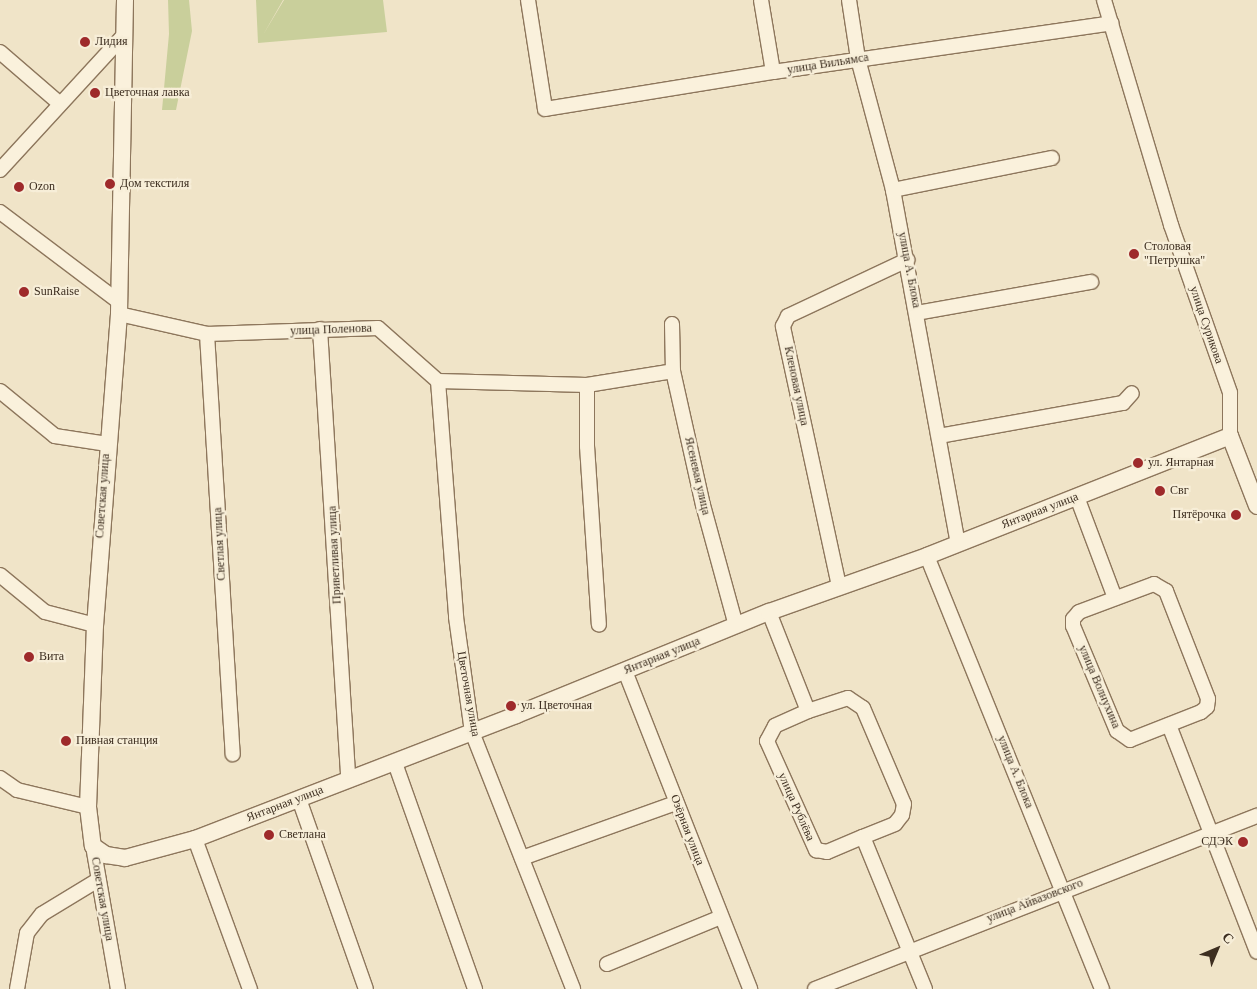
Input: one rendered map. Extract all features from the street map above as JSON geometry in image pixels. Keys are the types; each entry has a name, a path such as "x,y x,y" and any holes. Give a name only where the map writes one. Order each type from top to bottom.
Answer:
{"street":[{"name":"Советская улица","path":"118,989 98,880 88,807 94,625 119,308 125,0"},
{"name":"улица Вильямса","path":"528,0 545,109 858,59 1111,23"},
{"path":"761,0 773,72"},
{"name":"улица А. Блока","path":"849,0 858,59 893,190 958,543"},
{"name":"улица Сурикова","path":"1104,0 1171,225 1230,393 1230,436 1257,506"},
{"path":"0,170 59,103 124,35"},
{"path":"0,52 59,103"},
{"path":"893,190 1052,158"},
{"path":"0,212 119,308"},
{"name":"Кленовая улица","path":"839,586 783,326 788,316 907,260"},
{"path":"917,314 1091,282"},
{"name":"улица Поленова","path":"119,308 207,334 378,328 438,381"},
{"name":"Ясеневая улица","path":"672,324 673,371 703,505 736,626"},
{"name":"Приветливая улица","path":"320,329 348,780"},
{"name":"Светлая улица","path":"207,334 233,754"},
{"path":"438,381 587,385 673,371"},
{"name":"Цветочная улица","path":"438,381 456,617 472,732 573,989"},
{"path":"587,385 587,446 599,625"},
{"path":"0,391 55,436 107,444"},
{"path":"939,436 1123,403 1132,393"},
{"name":"Янтарная улица","path":"93,846 106,855 125,858 195,839 395,763 769,612 927,556 1230,436"},
{"path":"1077,497 1115,598 1154,584 1166,591 1208,699 1207,707 1201,712 1169,725 1257,952"},
{"name":"улица А. Блока","path":"927,556 1102,989"},
{"path":"0,575 45,612 94,625"},
{"name":"улица Волнухина","path":"1115,598 1079,612 1073,619 1077,635 1122,737 1130,740 1169,725"},
{"path":"769,612 808,711"},
{"name":"Озёрная улица","path":"626,671 750,989"},
{"name":"улица Рублёва","path":"848,698 863,708 904,804 902,815 895,824 827,852 816,850 810,841 767,741 774,726 808,711 848,698"},
{"path":"395,763 475,989"},
{"path":"0,778 17,790 88,807"},
{"path":"300,798 366,989"},
{"path":"522,858 676,803"},
{"name":"улица Айвазовского","path":"815,989 1063,890 1212,835 1257,816"},
{"path":"863,838 911,950 925,989"},
{"path":"195,839 250,989"},
{"path":"17,989 27,933 42,914 98,880"},
{"path":"607,964 721,917"}],"green space":[{"path":"168,0 189,0 192,31 176,110 162,110 169,34"},
{"path":"256,0 283,0 263,35 284,0 383,0 387,32 258,43"}],"place":[{"name":"Лидия","path":"85,42"},
{"name":"Цветочная лавка","path":"95,93"},
{"name":"Дом текстиля","path":"110,184"},
{"name":"Ozon","path":"19,187"},
{"name":"Столовая \"Петрушка\"","path":"1134,254"},
{"name":"SunRaise","path":"24,292"},
{"name":"ул. Янтарная","path":"1138,463"},
{"name":"Свг","path":"1160,491"},
{"name":"Пятёрочка","path":"1236,515"},
{"name":"Вита","path":"29,657"},
{"name":"ул. Цветочная","path":"511,706"},
{"name":"Пивная станция","path":"66,741"},
{"name":"Светлана","path":"269,835"},
{"name":"СДЭК","path":"1243,842"}]}
